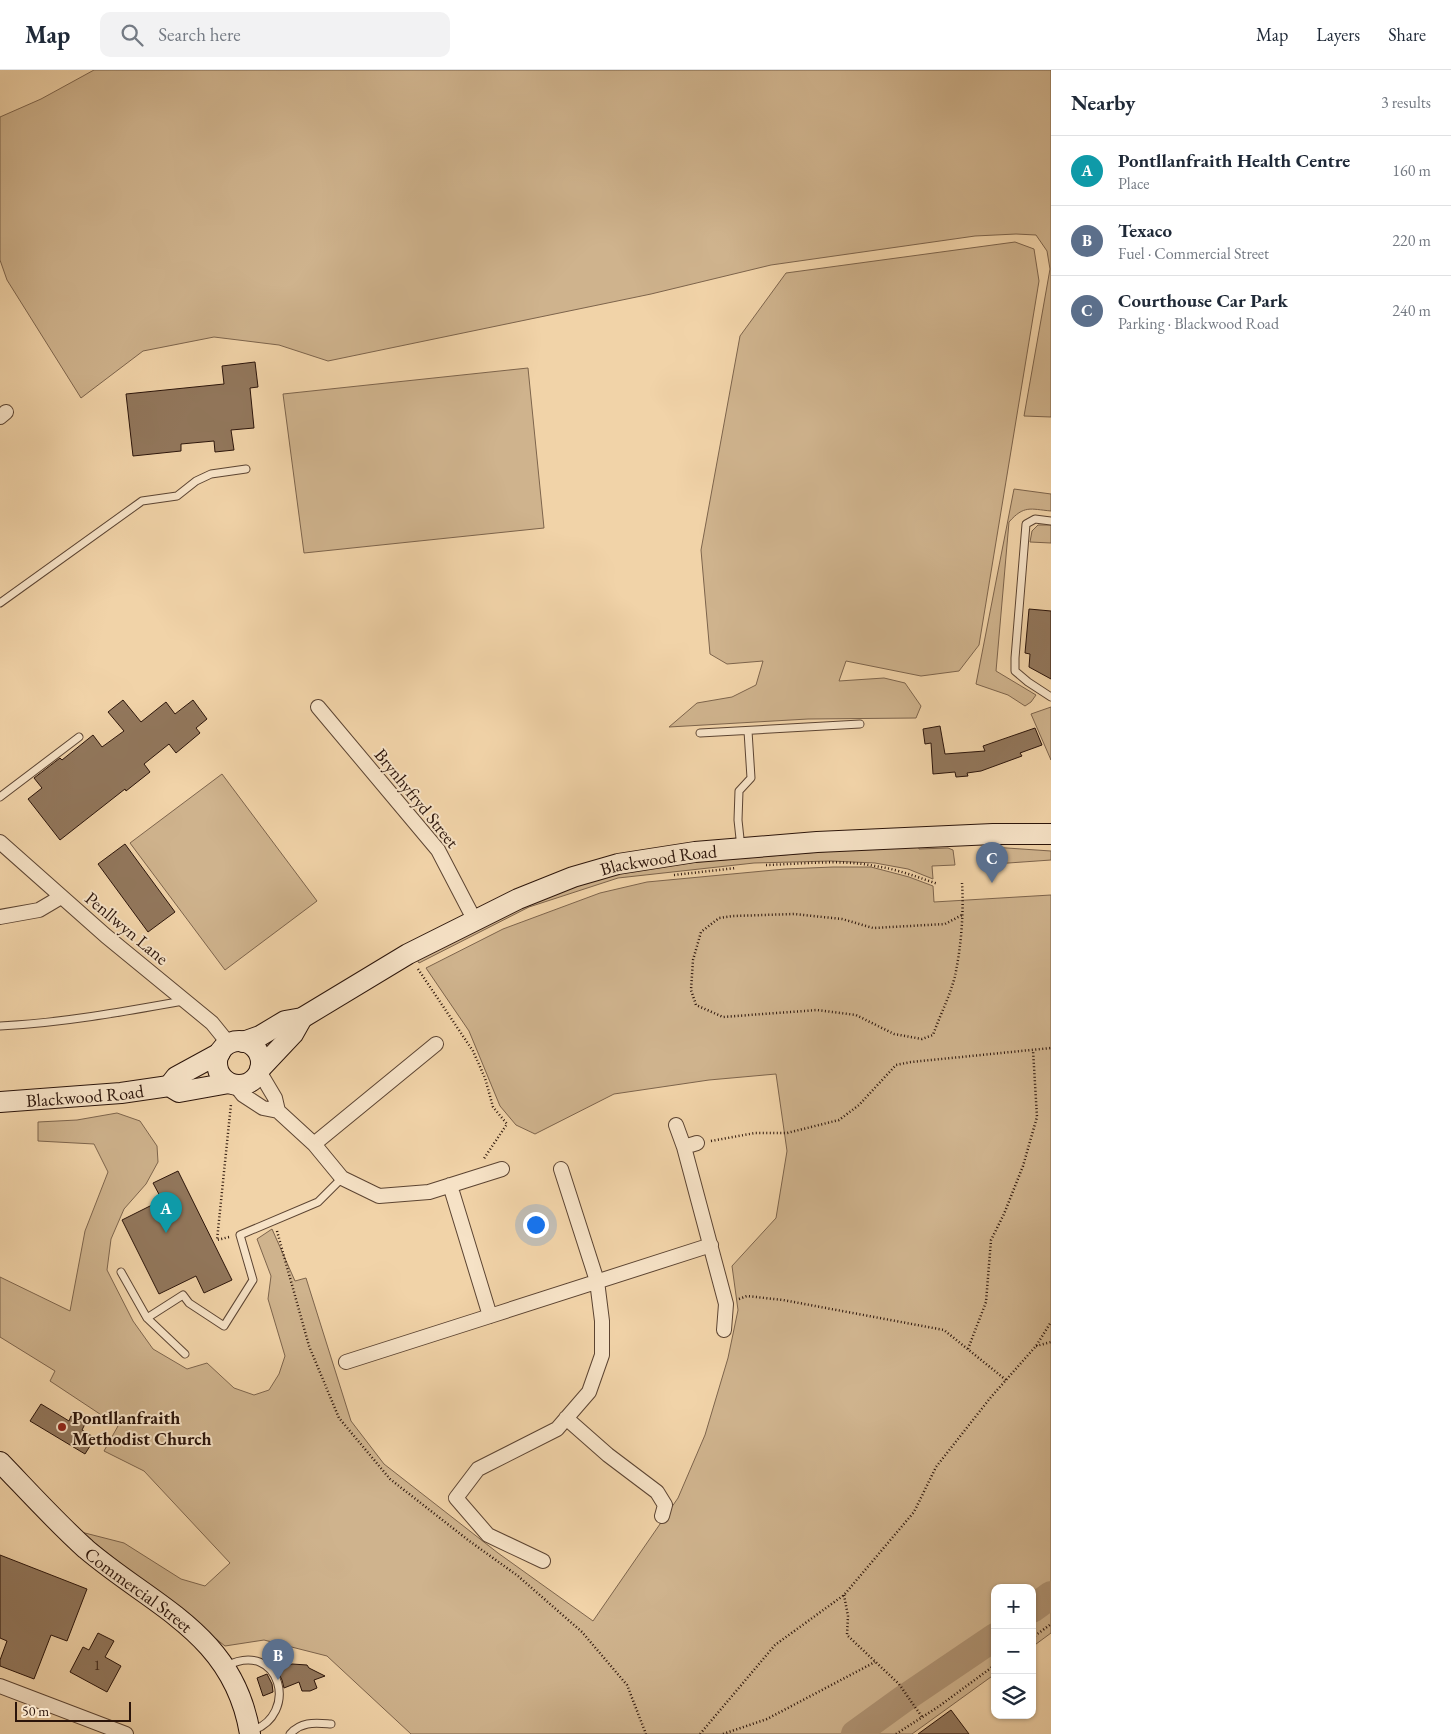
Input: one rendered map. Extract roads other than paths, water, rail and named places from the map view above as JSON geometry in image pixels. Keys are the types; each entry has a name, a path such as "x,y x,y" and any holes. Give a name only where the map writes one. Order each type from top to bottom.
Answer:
{"main road":[{"name":"Blackwood Road","path":"169,1086 176,1078 231,1046 260,1036 285,1021 302,1018 408,954 518,900 572,877 618,864 694,852 743,857 817,842 965,835 1051,834"},
{"name":"Blackwood Road","path":"260,1070 294,1034 302,1018"},
{"path":"231,1046 255,1049 259,1055 260,1070 252,1081 232,1090 218,1070 218,1062 231,1046"},
{"name":"Blackwood Road","path":"0,1102 121,1093 169,1086 179,1092 232,1090"},
{"name":"Commercial Street","path":"0,1462 87,1549 198,1633 211,1647 231,1675 246,1712 250,1733"}],"street":[{"name":"Brynhyfryd Street","path":"318,707 438,850 476,921"},
{"name":"Penllwyn Lane","path":"0,842 60,897 212,1023 231,1046"},
{"path":"0,917 39,910 60,897"},
{"path":"314,1144 436,1044"},
{"path":"260,1070 275,1098 278,1111"},
{"path":"232,1090 263,1108 278,1111 314,1144 342,1178 379,1196 429,1192 502,1169"},
{"path":"676,1125 691,1145 711,1245 726,1304 724,1330"},
{"path":"543,1561 488,1535 456,1498 478,1469 557,1429 589,1392 602,1355 602,1320 597,1281 561,1169"},
{"path":"450,1185 490,1316"},
{"path":"346,1362 711,1245"},
{"path":"566,1418 608,1455 658,1492 665,1505 662,1516"},
{"path":"0,1686 126,1734"}],"lane":[{"path":"0,603 142,501 177,496 196,481 211,474 246,469"},
{"path":"1050,696 1015,671 1014,658 1026,524 1035,519 1051,521"},
{"path":"700,733 860,724"},
{"path":"743,857 738,820 739,791 751,778 748,731"},
{"path":"0,797 79,737"},
{"path":"0,1026 24,1025 98,1015 185,1000"},
{"path":"147,1318 183,1295 189,1303 224,1326 253,1280 240,1235 318,1202 342,1178"},
{"path":"121,1272 147,1318 185,1354"},
{"path":"225,1666 237,1660 257,1660 273,1672 280,1689 272,1719 265,1726 250,1733"},
{"path":"290,1734 297,1727 308,1723 331,1724"}],"waterway":[{"path":"1036,1606 1051,1595"},
{"path":"855,1734 991,1640"}],"place":[{"name":"Courthouse Car Park","path":"992,883"},
{"name":"Pontllanfraith Health Centre","path":"166,1233"},
{"name":"Pontllanfraith Methodist Church","path":"62,1427"},
{"name":"Texaco","path":"278,1680"}]}
